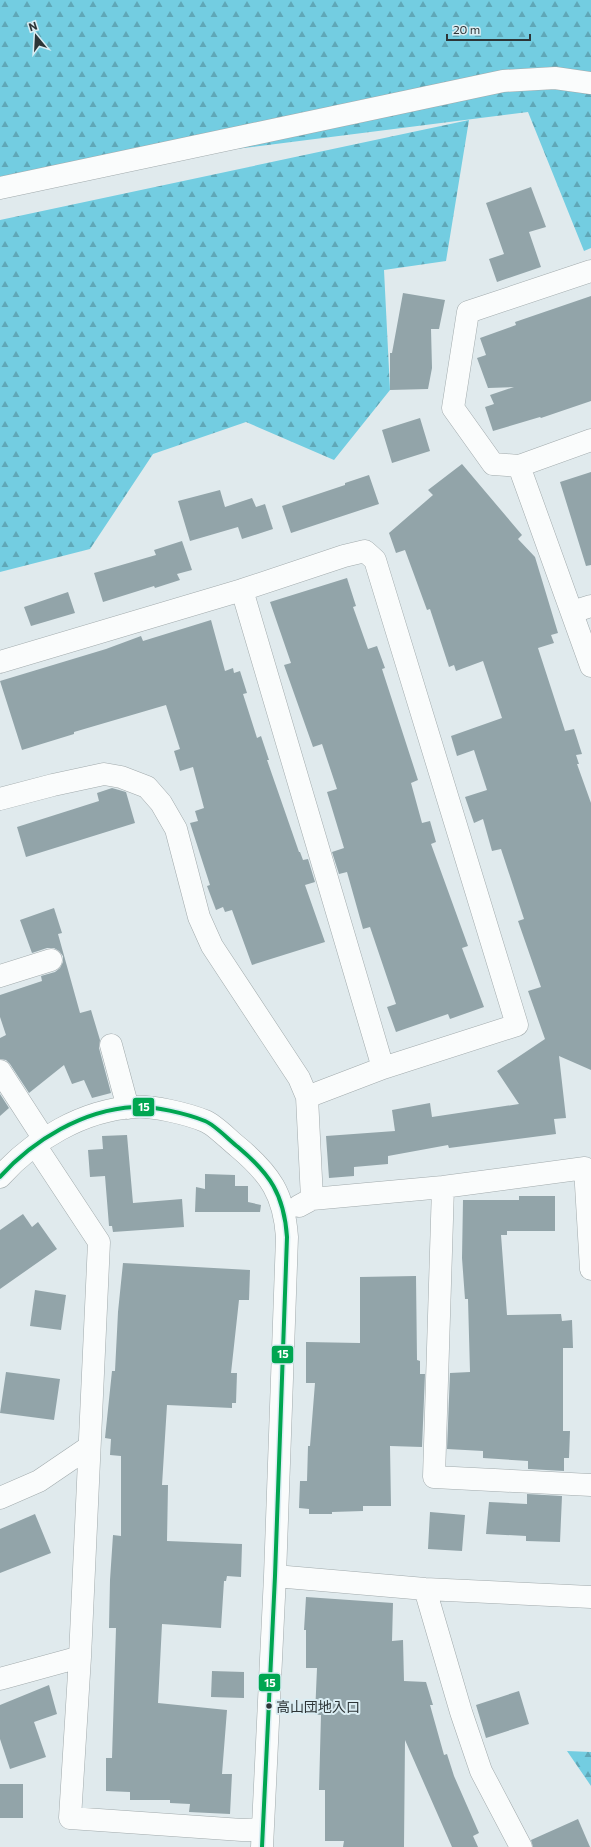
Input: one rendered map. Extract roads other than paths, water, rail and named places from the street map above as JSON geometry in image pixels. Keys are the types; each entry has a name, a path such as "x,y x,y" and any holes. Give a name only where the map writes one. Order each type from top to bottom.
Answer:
{"street":[{"path":"0,188 503,81 555,78 591,83"},
{"path":"591,271 468,312 453,408 493,464 519,466 591,440"},
{"path":"519,466 581,609 591,666"},
{"path":"0,662 242,590 365,551 375,560 516,1025 383,1068 307,1097"},
{"path":"242,590 383,1068"},
{"path":"0,799 53,785 104,774 121,777 147,787 161,802 176,829 199,917 212,946 299,1078 307,1097 312,1199"},
{"path":"0,976 51,960"},
{"path":"111,1045 128,1108"},
{"path":"0,1071 40,1142 99,1242 88,1447 80,1657 70,1818 242,1830 262,1838 275,1576 287,1236 285,1214 271,1181 258,1164 206,1121 164,1110 134,1106 104,1113 67,1125 40,1142 21,1155 0,1177"},
{"path":"285,1214 312,1199 443,1187 585,1168 591,1269"},
{"path":"443,1187 434,1477 591,1485"},
{"path":"0,1498 39,1481 88,1447"},
{"path":"275,1576 425,1589 591,1597"},
{"path":"425,1589 461,1712 481,1771 521,1847"},
{"path":"0,1679 80,1657"}],"place":[{"name":"高山団地入口","path":"269,1706"}]}
